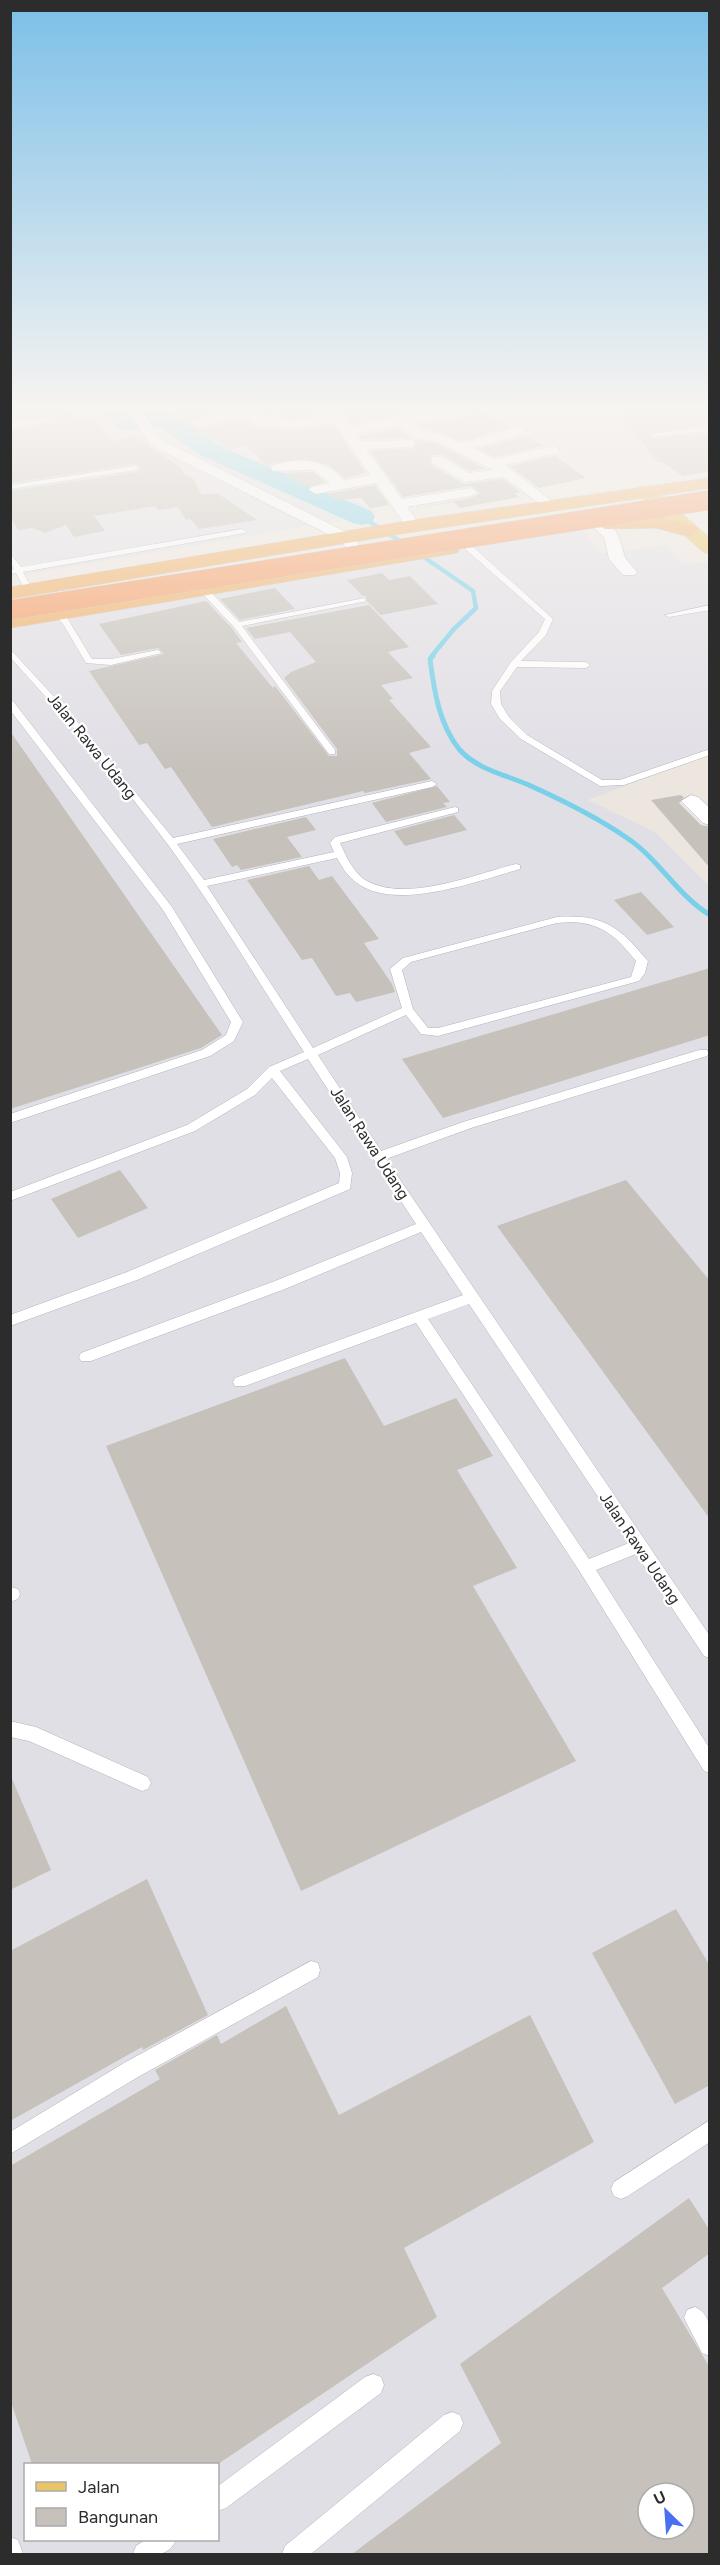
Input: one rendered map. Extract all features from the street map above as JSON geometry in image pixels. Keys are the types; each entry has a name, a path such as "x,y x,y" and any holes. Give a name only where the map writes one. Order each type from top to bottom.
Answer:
{"highway":[{"path":"17,594 392,530"},
{"path":"17,594 430,530"},
{"path":"10,610 546,530"},
{"path":"10,622 375,563 563,530"},
{"path":"685,530 690,531"}],"main road":[{"path":"690,531 710,548"}],"street":[{"path":"338,530 351,536 375,563"},
{"path":"607,530 617,548 617,559 629,572"},
{"path":"691,801 710,819"}],"lane":[{"path":"14,571 242,531"},
{"path":"467,546 549,619 532,648 514,664 496,691 496,704 505,719 524,737 600,783 621,783 710,752"},
{"path":"10,555 17,594"},
{"path":"204,590 237,625 332,752"},
{"path":"237,625 362,600"},
{"path":"669,615 710,606"},
{"path":"58,614 66,620 72,638 89,661 111,662 158,653"},
{"name":"Jalan Rawa Udang","path":"10,651 60,706 171,842 201,884 395,1183 710,1652"},
{"path":"514,664 586,664"},
{"path":"10,703 168,909 237,1022 236,1033 230,1040 206,1053 10,1119"},
{"path":"171,842 432,784"},
{"path":"455,810 339,839 335,843 340,855 361,883 380,891 403,892 516,867"},
{"path":"201,884 340,855"},
{"path":"580,918 607,924 624,938 642,960 634,980 438,1032 425,1031 408,1010 396,969 401,963 473,941 557,920 580,918"},
{"path":"10,1197 191,1128 251,1092 273,1070 408,1010"},
{"path":"378,1157 467,1125 703,1053"},
{"path":"10,1321 132,1276 345,1186 346,1173 341,1157 273,1070"},
{"path":"86,1357 280,1285 421,1221"},
{"path":"240,1382 420,1318 472,1297"},
{"path":"420,1318 586,1567 710,1765"},
{"path":"586,1567 639,1546"},
{"path":"10,1729 30,1732 142,1783"},
{"path":"10,2144 131,2070 311,1970"},
{"path":"621,2189 710,2130"},
{"path":"695,2318 710,2345"},
{"path":"219,2499 373,2385"},
{"path":"293,2554 452,2423"},
{"path":"144,2554 163,2541"},
{"path":"10,2548 12,2554"}],"shaded area":[{"path":"11,530 287,530 11,577"},
{"path":"564,530 582,530 601,553 666,546 682,564 709,562 709,753 588,800 655,832 709,886 709,2554 11,2554 11,622"}],"building":[{"path":"36,530 54,530 45,533"},
{"path":"69,530 105,531 74,537"},
{"path":"382,573 389,580 410,576 438,604 381,615 367,601 366,596 363,596 347,580"},
{"path":"275,588 295,609 240,620 220,599"},
{"path":"206,601 232,628 242,642 236,643 273,688 275,686 329,756 337,756 337,749 284,678 291,672 316,662 290,632 255,639 246,628 369,605 409,647 388,652 413,678 381,685 393,699 389,700 431,747 409,753 431,779 365,793 363,791 212,827 171,767 165,769 147,743 139,745 89,671 164,654 158,648 121,655 99,624"},
{"path":"10,731 222,1035 201,1048 10,1109"},
{"path":"437,786 450,802 443,803 447,807 386,822 372,803"},
{"path":"680,795 684,797 679,803 701,825 710,827 710,868 651,800"},
{"path":"454,815 467,830 405,846 394,831"},
{"path":"306,817 316,830 287,837 302,857 241,870 237,865 232,867 213,839"},
{"path":"309,866 319,880 332,876 379,939 364,943 395,992 356,1002 350,993 336,996 312,958 302,960 247,880"},
{"path":"641,892 674,927 647,935 614,900"},
{"path":"710,968 710,1035 443,1118 402,1059"},
{"path":"120,1170 148,1208 78,1238 51,1199"},
{"path":"626,1180 710,1281 710,1519 497,1226"},
{"path":"345,1358 384,1426 456,1398 493,1456 457,1470 517,1568 473,1586 576,1761 301,1891 106,1446"},
{"path":"10,1774 51,1870 10,1890"},
{"path":"147,1879 208,2015 143,2050 142,2047 10,2121 10,1951"},
{"path":"676,1909 710,1966 710,2085 675,2104 592,1953"},
{"path":"286,2006 339,2115 530,2015 594,2142 404,2248 437,2317 219,2463 32,2463 10,2399 10,2166 160,2079 155,2070 217,2035 221,2044"},
{"path":"689,2198 710,2231 710,2253 662,2288 710,2368 710,2554 352,2554 501,2443 460,2364"}],"waterway":[{"path":"382,530 406,545"},
{"path":"418,553 473,591 476,608 453,630 431,657"},
{"path":"433,656 430,659 442,718 452,739 466,756 483,767 531,786 616,830 649,856 698,907 710,915"}]}
